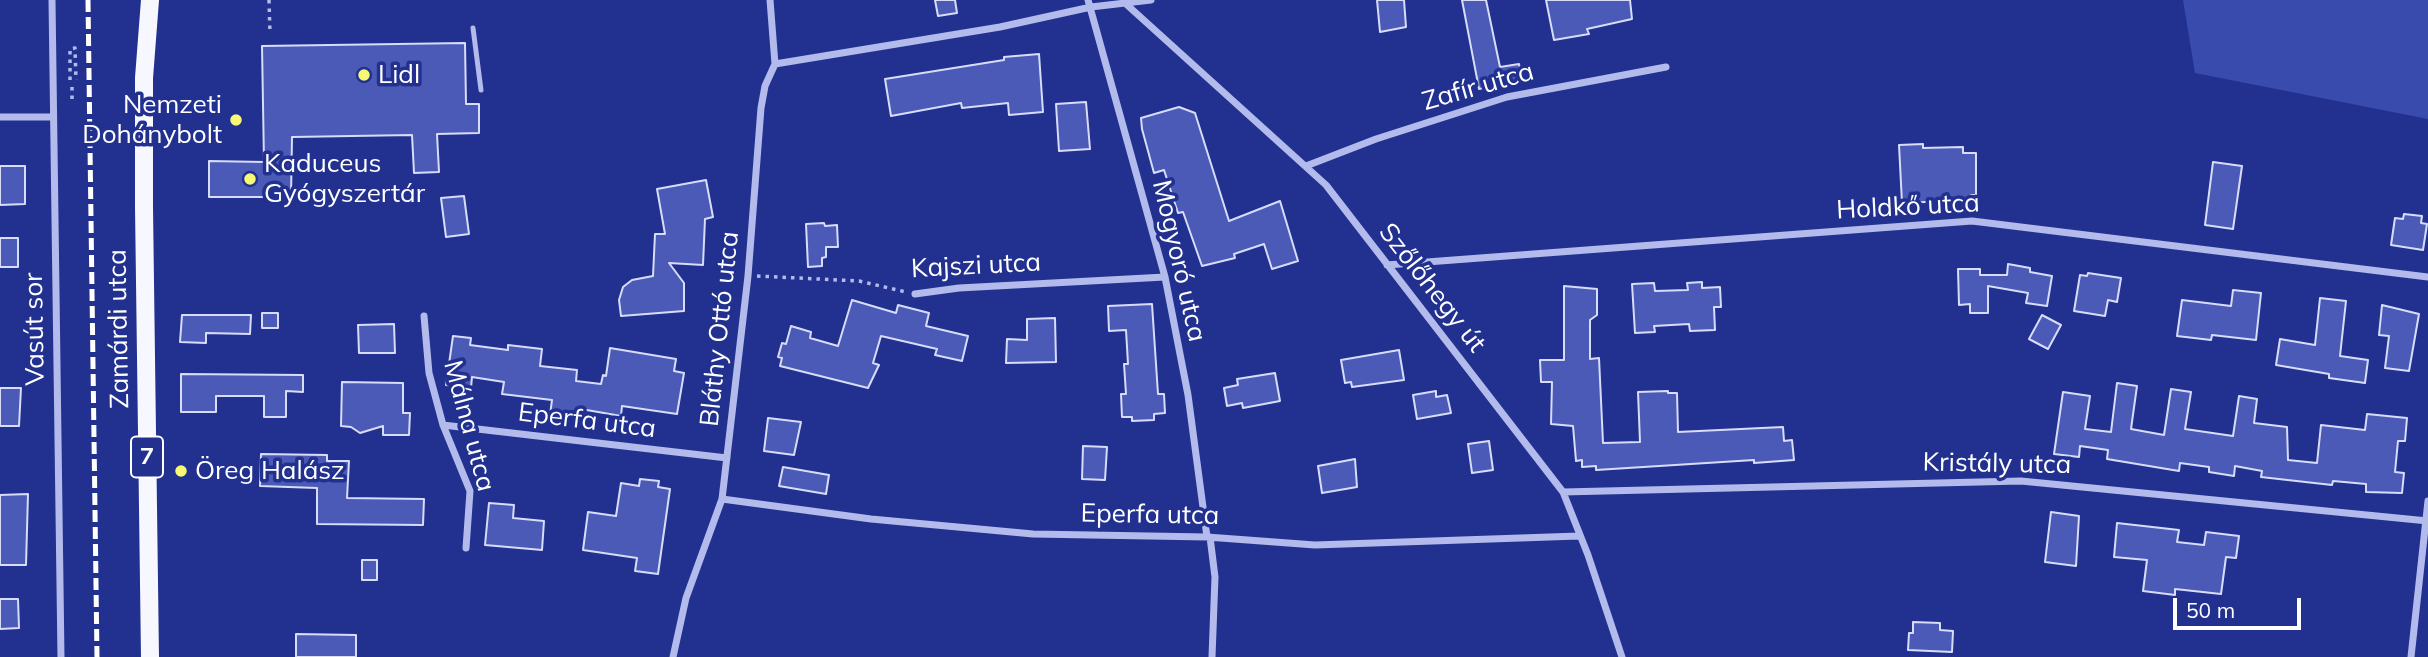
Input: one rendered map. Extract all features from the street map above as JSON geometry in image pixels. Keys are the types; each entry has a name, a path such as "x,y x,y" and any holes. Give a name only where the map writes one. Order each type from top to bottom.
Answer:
{"main road":[{"name":"Zamárdi utca","path":"150,0 144,78 150,657"}],"street":[{"name":"Vasút sor","path":"52,0 61,657"},
{"name":"Bláthy Ottó utca","path":"673,657 687,597 722,499 748,275 761,108 765,86 775,64 769,0"},
{"path":"775,64 1000,27 1089,4 1126,4 1151,0"},
{"name":"Mogyoró utca","path":"1089,4 1165,277 1188,396 1215,577 1212,657"},
{"name":"Szőlőhegy út","path":"1126,4 1326,185 1563,492 1622,657"},
{"name":"Zafír utca","path":"1306,166 1376,139 1507,97 1666,67"},
{"path":"0,117 52,117"},
{"name":"Holdkő utca","path":"1387,265 1972,221 2428,277"},
{"name":"Kajszi utca","path":"915,294 959,288 1165,277"},
{"name":"Málna utca","path":"424,316 429,373 443,425 470,491 466,548"},
{"name":"Eperfa utca","path":"443,425 727,458"},
{"name":"Kristály utca","path":"1563,492 2021,481 2427,521"},
{"name":"Eperfa utca","path":"722,499 871,519 1033,534 1208,537 1315,545 1579,536"},
{"path":"2411,657 2428,501"}],"lane":[{"path":"473,28 481,90"}],"path":[{"path":"269,0 270,33"},
{"path":"75,48 73,80 70,49 75,48"},
{"path":"72,87 72,99"},
{"name":"Kajszi utca","path":"748,275 859,281 915,294"}],"shaded area":[{"path":"2183,0 2428,0 2428,119 2195,73"}],"building":[{"path":"935,0 955,0 957,13 938,16"},
{"path":"1377,0 1404,0 1406,27 1380,32"},
{"path":"1462,0 1486,0 1500,67 1519,64 1522,80 1479,89"},
{"path":"1546,0 1630,0 1632,19 1587,29 1589,34 1554,40"},
{"name":"Lidl","path":"465,43 466,104 479,104 479,133 437,134 439,172 414,173 412,135 292,137 291,197 209,197 209,161 264,162 262,46"},
{"path":"1039,54 1043,112 1009,115 1008,103 962,108 961,103 891,116 885,79 1004,60 1004,57"},
{"path":"1086,102 1090,149 1059,151 1056,104"},
{"path":"1179,107 1195,113 1229,221 1280,201 1298,261 1272,269 1264,244 1234,254 1235,258 1202,266 1183,212 1178,213 1164,170 1154,173 1142,129 1141,118"},
{"path":"1923,144 1923,148 1963,147 1963,153 1976,153 1976,195 1971,195 1971,200 1902,203 1899,145"},
{"path":"2213,162 2242,166 2233,229 2205,225"},
{"path":"0,166 25,166 25,204 0,205"},
{"path":"706,180 713,217 705,219 703,265 669,263 684,283 684,311 621,316 619,300 623,287 632,280 653,276 655,234 665,234 657,189"},
{"path":"464,196 469,234 446,237 441,198"},
{"path":"2404,214 2422,216 2421,223 2427,224 2423,250 2391,245 2395,218 2403,219"},
{"path":"824,223 825,226 837,225 838,247 826,247 822,266 808,267 806,224"},
{"path":"0,238 18,238 18,267 0,267"},
{"path":"2008,264 2052,276 2047,306 2026,303 2028,293 1988,286 1988,313 1970,313 1970,304 1959,305 1958,269 1980,269 1980,275 2007,275"},
{"path":"2088,273 2121,278 2117,302 2108,300 2105,316 2074,311 2080,275 2087,276"},
{"path":"1702,282 1702,288 1720,287 1721,307 1714,307 1715,330 1690,331 1689,324 1654,326 1655,332 1635,333 1632,284 1654,283 1655,291 1688,290 1687,283"},
{"path":"1564,286 1597,289 1597,315 1590,320 1590,359 1599,358 1603,443 1640,442 1638,392 1668,391 1677,393 1678,432 1783,427 1784,441 1792,440 1794,460 1596,470 1596,466 1582,467 1582,460 1576,461 1573,426 1551,424 1552,382 1541,382 1540,360 1564,360"},
{"path":"2233,290 2261,293 2256,340 2212,335 2211,340 2177,336 2182,300 2231,306"},
{"path":"2320,298 2346,301 2340,356 2368,360 2365,383 2329,378 2329,374 2276,365 2280,339 2315,345"},
{"path":"852,300 896,313 898,305 929,313 926,326 968,336 962,361 935,355 937,349 881,336 873,363 879,365 868,388 780,366 782,358 778,357 782,343 786,344 791,326 811,332 810,338 838,346"},
{"path":"1152,304 1158,394 1164,394 1165,413 1154,414 1154,420 1132,421 1132,417 1122,417 1121,394 1126,394 1124,364 1128,364 1126,330 1109,331 1108,306"},
{"path":"2382,305 2419,314 2409,371 2385,368 2389,336 2379,335"},
{"path":"262,313 278,313 278,328 262,328"},
{"path":"182,315 251,315 250,334 206,333 206,343 180,342"},
{"path":"2042,315 2061,325 2048,349 2029,339"},
{"path":"1055,318 1056,362 1006,363 1007,339 1027,340 1027,319"},
{"path":"394,324 395,353 359,353 358,325"},
{"path":"453,336 471,338 470,345 508,350 508,345 542,349 540,366 577,370 576,381 601,384 603,375 606,376 610,348 676,359 674,371 684,373 677,414 622,406 621,416 581,409 580,417 550,415 552,400 502,394 504,382 472,377 471,388 446,385"},
{"path":"1399,350 1404,380 1352,387 1351,382 1345,383 1341,360"},
{"path":"1275,373 1280,401 1243,408 1242,403 1227,406 1224,388 1238,385 1237,379"},
{"path":"181,374 303,375 303,392 286,391 286,417 264,417 264,396 216,396 216,412 181,412"},
{"path":"342,382 403,383 403,413 410,413 409,435 383,435 383,426 360,433 351,427 341,426"},
{"path":"2117,383 2137,386 2131,429 2164,435 2171,389 2191,392 2185,429 2233,436 2239,396 2257,399 2254,423 2287,427 2288,460 2317,463 2321,425 2365,430 2367,414 2407,418 2405,441 2398,441 2395,472 2404,473 2402,493 2366,492 2366,484 2333,481 2332,485 2261,477 2262,471 2235,466 2234,476 2209,472 2209,467 2180,463 2179,471 2107,459 2108,450 2080,446 2079,457 2054,454 2063,392 2090,396 2085,429 2111,432"},
{"path":"0,388 21,388 19,426 0,426"},
{"path":"1436,391 1436,397 1447,395 1451,413 1417,419 1413,395"},
{"path":"768,418 801,422 794,455 764,451"},
{"path":"1489,441 1493,470 1472,473 1468,444"},
{"path":"1083,446 1107,447 1105,480 1082,479"},
{"path":"261,454 327,455 327,461 349,461 347,498 424,499 423,525 317,524 317,488 260,486"},
{"path":"1355,459 1357,487 1322,493 1318,466"},
{"path":"783,467 829,475 826,494 779,486"},
{"path":"640,479 659,481 658,487 670,489 658,574 635,571 637,558 583,550 588,512 616,516 621,483 639,486"},
{"path":"28,494 26,565 0,565 0,495"},
{"path":"489,503 514,505 513,518 544,521 542,550 485,545"},
{"path":"2051,512 2079,516 2076,566 2045,562"},
{"path":"2117,523 2179,530 2177,542 2204,545 2206,532 2239,536 2236,558 2226,557 2221,594 2175,589 2175,595 2143,591 2147,560 2114,557"},
{"path":"362,560 377,560 377,580 362,580"},
{"path":"0,599 18,599 19,628 0,629"},
{"path":"1913,622 1940,623 1940,630 1953,631 1952,652 1908,650"},
{"path":"296,634 356,635 356,657 296,657"}],"railway":[{"path":"88,0 97,657"}],"place":[{"name":"Lidl","path":"364,75"},
{"name":"Nemzeti Dohánybolt","path":"236,120"},
{"name":"Kaduceus Gyógyszertár","path":"250,179"},
{"name":"Öreg Halász","path":"181,471"}]}
